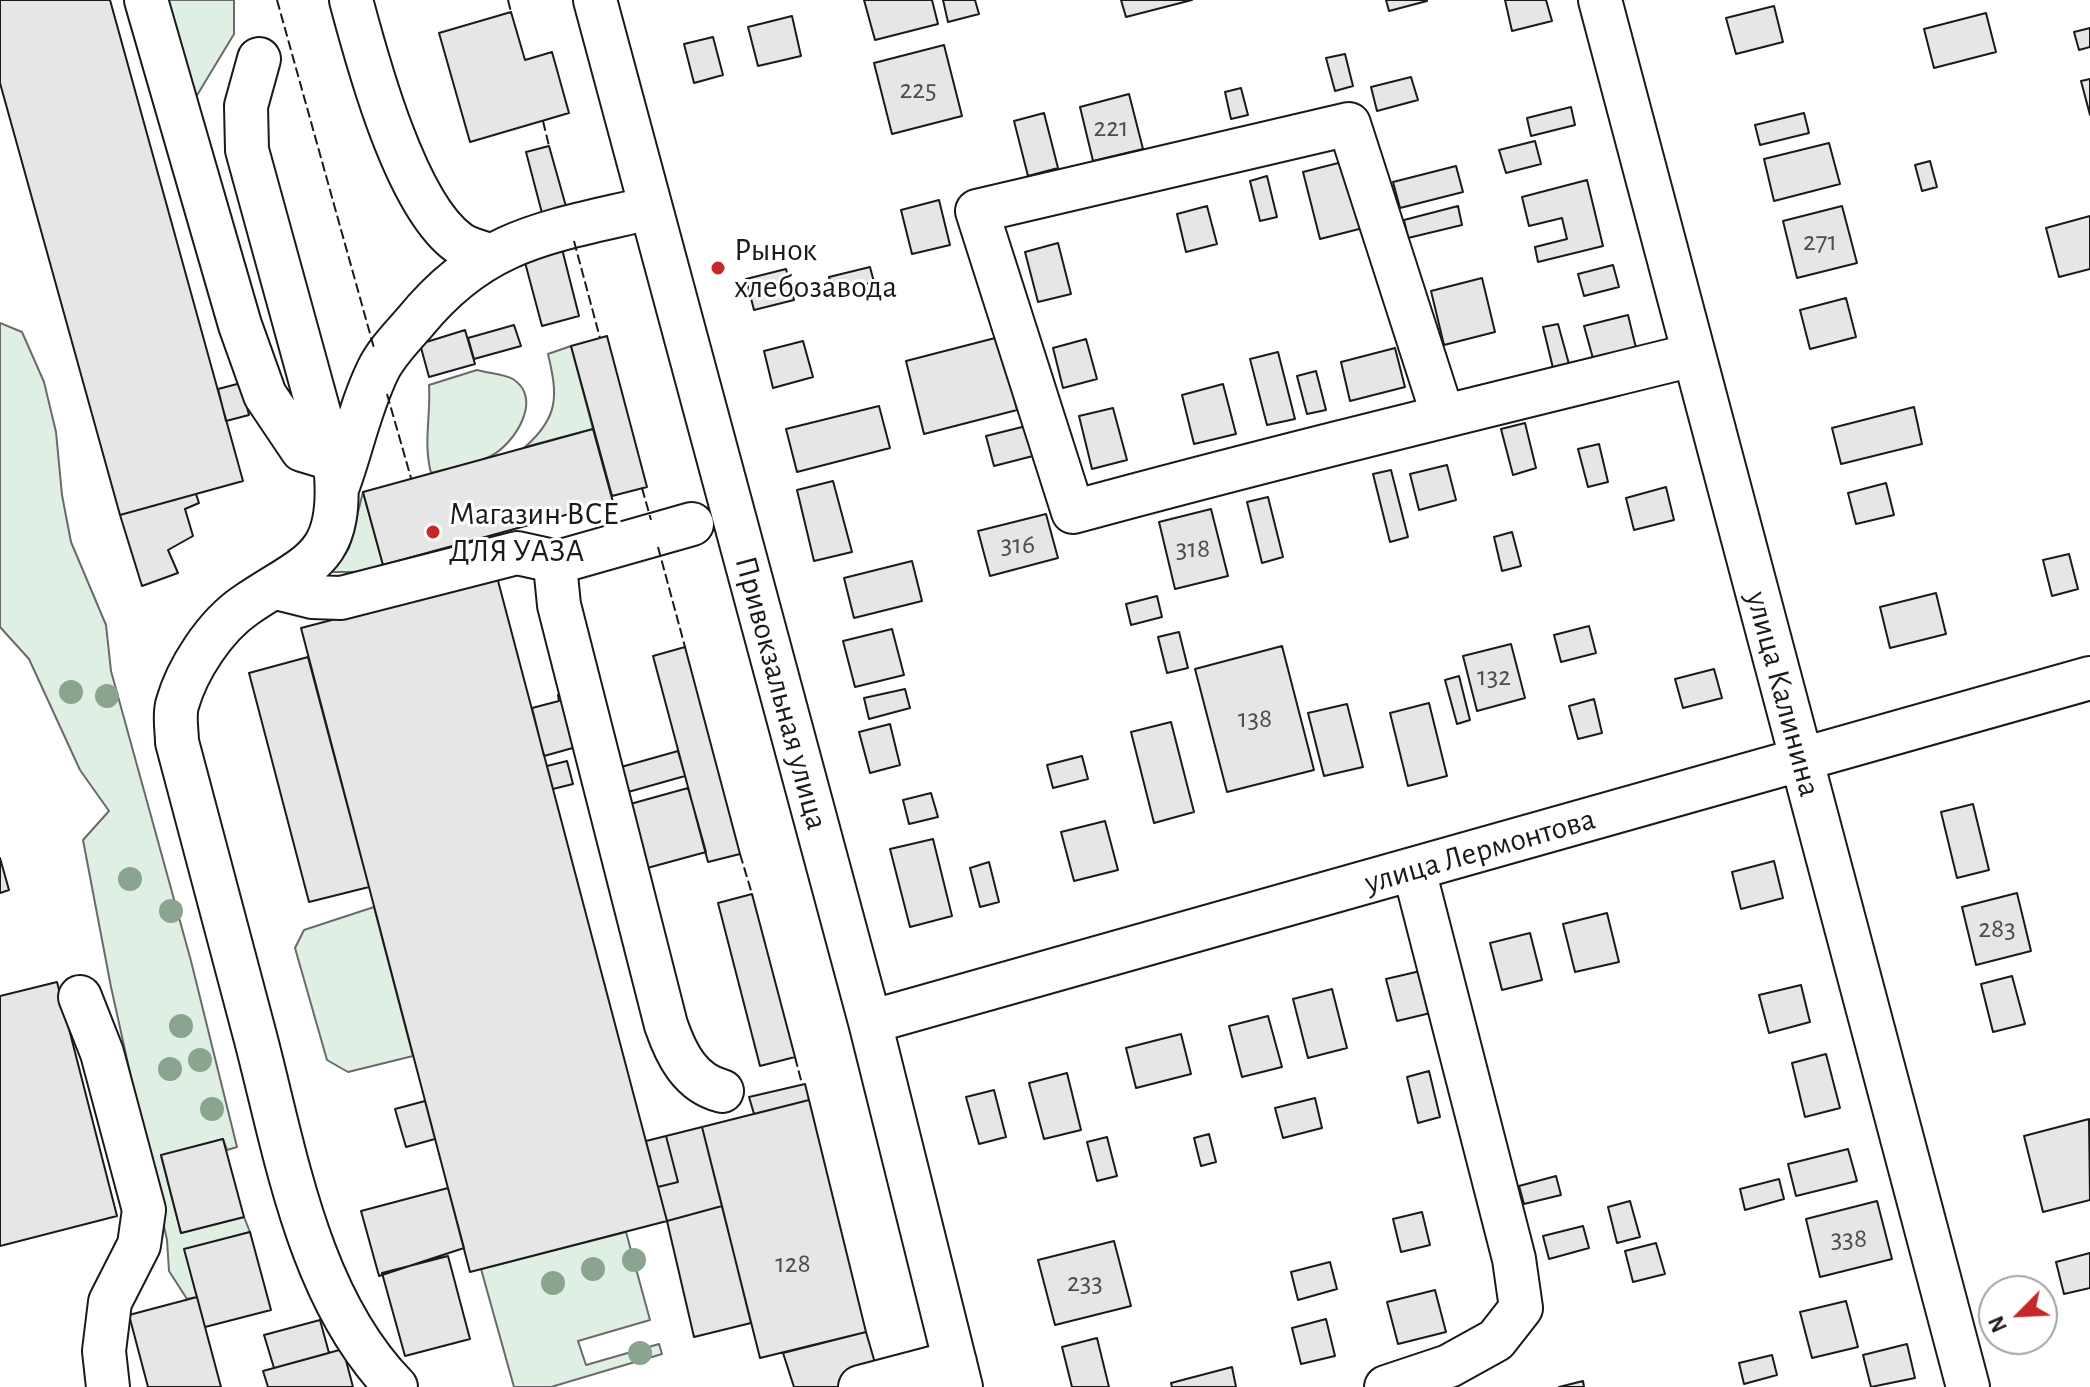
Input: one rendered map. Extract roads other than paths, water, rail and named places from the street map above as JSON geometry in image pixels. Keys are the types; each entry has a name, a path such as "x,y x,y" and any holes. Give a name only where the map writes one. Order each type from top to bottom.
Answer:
{"street":[{"path":"146,0 236,310 265,395 302,450 335,473"},
{"path":"351,0 414,183 435,220 461,244 488,255"},
{"name":"Привокзальная улица","path":"595,0 870,1022 958,1374"},
{"name":"улица Калинина","path":"1600,0 1968,1387"},
{"path":"259,59 246,106 247,150 335,473 339,503 333,532 320,555 276,588 244,606 212,639 196,663 176,708 177,742 290,1168 319,1260 369,1359 396,1387"},
{"path":"1443,416 1349,124 977,211 1073,512 1311,447 1443,416 1693,355"},
{"path":"335,473 379,367 435,297 488,255 521,241 650,208"},
{"path":"276,588 312,597 341,598 517,553 558,562 692,524"},
{"path":"558,562 559,605 666,1025 675,1050 692,1074 707,1087 722,1091"},
{"name":"улица Лермонтова","path":"870,1022 2090,678"},
{"path":"1386,1387 1449,1366 1496,1340 1521,1308 1514,1259 1414,870"},
{"path":"80,997 106,1068 144,1210 139,1245 110,1302 104,1351 108,1387"},
{"path":"860,1387 958,1374"}],"place":[{"name":"Рынок хлебозавода","path":"718,268"},
{"name":"Магазин ВСЕ ДЛЯ УАЗА","path":"433,532"}]}
